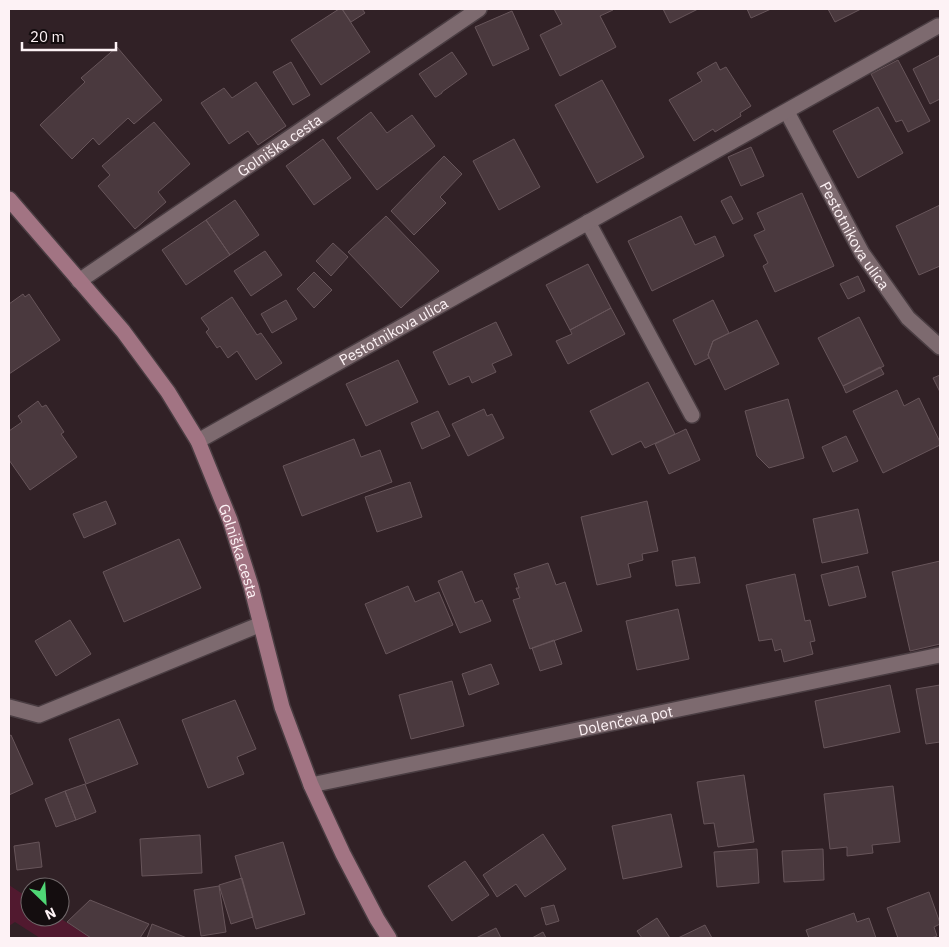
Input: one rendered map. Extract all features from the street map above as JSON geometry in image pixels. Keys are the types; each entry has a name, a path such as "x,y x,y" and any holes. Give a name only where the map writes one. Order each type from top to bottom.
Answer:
{"main road":[{"name":"Golniška cesta","path":"9,199 123,331 168,392 198,441 230,520 252,586 282,708 312,785 343,854 389,938"}],"street":[{"name":"Golniška cesta","path":"79,281 479,9"},
{"name":"Pestotnikova ulica","path":"198,441 938,26"},
{"name":"Pestotnikova ulica","path":"787,112 862,253 908,318 940,347"},
{"path":"588,222 692,415"},
{"path":"9,707 39,715 261,624"},
{"name":"Dolenčeva pot","path":"312,785 940,654"}],"shaded area":[{"path":"9,885 20,892 20,925 15,922 9,926"},
{"path":"70,925 91,938 40,938 23,927 70,927"}],"building":[{"path":"339,9 342,9 370,52 321,85 291,40"},
{"path":"342,9 362,9 365,13 351,22"},
{"path":"554,9 612,9 600,16 616,47 560,76 540,35 562,24"},
{"path":"663,9 698,9 670,23"},
{"path":"747,9 771,9 751,18"},
{"path":"828,9 861,9 835,22"},
{"path":"512,11 529,49 493,66 475,27"},
{"path":"117,47 162,100 134,124 128,118 99,145 93,138 72,159 40,125 85,82 81,78"},
{"path":"452,52 467,74 435,97 419,74"},
{"path":"940,55 940,99 930,104 913,69"},
{"path":"898,60 930,121 908,132 902,120 896,122 871,74"},
{"path":"291,62 310,95 293,105 273,72"},
{"path":"716,62 720,70 726,67 751,106 740,113 741,116 715,132 713,129 694,141 669,100 702,81 697,73"},
{"path":"602,80 644,157 597,183 555,105"},
{"path":"256,82 286,126 258,145 248,131 229,144 201,103 224,88 232,98"},
{"path":"878,107 903,153 858,178 833,131"},
{"path":"371,112 387,133 412,115 435,146 377,190 337,138"},
{"path":"154,122 190,164 158,192 166,202 135,229 98,186 110,175 102,166"},
{"path":"323,139 351,178 314,205 286,166"},
{"path":"514,139 540,187 499,210 473,161"},
{"path":"751,147 764,176 741,186 728,157"},
{"path":"444,156 462,174 440,197 446,203 414,235 391,211"},
{"path":"802,193 834,266 775,292 763,266 768,263 754,235 765,230 757,213"},
{"path":"731,196 743,219 733,224 721,201"},
{"path":"235,200 259,235 230,255 206,220"},
{"path":"940,205 940,266 919,275 896,226"},
{"path":"386,216 439,271 401,308 348,252"},
{"path":"681,216 695,245 715,236 724,256 652,291 628,241"},
{"path":"206,220 230,255 186,285 162,250"},
{"path":"333,243 348,257 331,276 316,261"},
{"path":"265,251 282,275 251,296 234,271"},
{"path":"588,264 611,308 570,330 546,285"},
{"path":"314,272 332,290 314,308 297,289"},
{"path":"858,276 865,291 848,299 840,284"},
{"path":"23,294 25,297 29,294 60,340 9,374 9,304"},
{"path":"232,297 257,335 261,333 282,363 256,380 237,351 228,358 220,346 217,348 206,332 209,329 201,318"},
{"path":"286,300 297,319 272,333 261,314"},
{"path":"713,300 729,333 713,341 708,355 709,358 695,365 673,320"},
{"path":"611,308 625,334 568,364 556,341 572,334 570,330"},
{"path":"859,317 884,366 843,386 818,338"},
{"path":"757,320 779,364 725,390 708,355 713,341"},
{"path":"496,322 512,355 492,364 496,372 472,383 469,376 449,385 433,352"},
{"path":"398,360 418,402 366,426 346,384"},
{"path":"880,367 884,374 846,393 843,386"},
{"path":"940,375 940,392 933,378"},
{"path":"648,382 675,434 645,448 641,441 612,455 590,411"},
{"path":"897,390 904,406 919,398 940,445 883,473 853,411"},
{"path":"788,399 804,458 769,468 757,456 745,411"},
{"path":"38,401 42,407 46,405 64,432 61,434 77,457 30,490 9,460 9,431 22,422 18,416"},
{"path":"484,409 487,416 492,414 504,438 468,456 452,424"},
{"path":"438,411 450,436 422,449 411,423"},
{"path":"686,429 700,460 669,474 655,444"},
{"path":"846,436 858,461 833,472 822,447"},
{"path":"354,439 361,457 380,450 392,482 302,516 283,466"},
{"path":"410,482 422,517 377,532 365,497"},
{"path":"106,501 116,524 84,538 73,514"},
{"path":"647,501 658,551 642,554 643,560 628,564 631,577 597,585 581,517"},
{"path":"858,509 868,553 822,563 813,519"},
{"path":"179,539 201,588 124,622 103,572"},
{"path":"695,557 700,583 676,586 672,561"},
{"path":"940,561 940,644 910,651 892,572"},
{"path":"548,563 556,585 565,582 582,631 530,649 513,600 520,598 514,574"},
{"path":"858,566 866,597 829,606 821,575"},
{"path":"462,571 475,603 482,600 491,621 460,633 438,581"},
{"path":"795,574 805,621 810,620 815,641 810,642 813,654 784,662 781,649 775,651 772,639 759,641 746,585"},
{"path":"408,586 415,602 439,592 453,625 386,654 365,604"},
{"path":"678,609 689,659 637,670 626,621"},
{"path":"70,620 91,654 56,676 35,641"},
{"path":"554,640 562,664 540,671 532,648"},
{"path":"491,664 499,684 469,695 462,674"},
{"path":"452,681 464,726 411,739 399,695"},
{"path":"890,685 900,732 824,748 815,701"},
{"path":"940,685 940,742 926,744 916,689"},
{"path":"235,700 256,749 237,757 244,774 208,788 182,720"},
{"path":"119,719 138,764 86,784 69,739"},
{"path":"11,735 33,784 9,795 9,736"},
{"path":"744,775 754,842 718,847 714,823 704,824 697,782"},
{"path":"85,784 96,812 76,820 65,791"},
{"path":"893,786 900,842 872,845 873,853 847,856 847,847 830,849 824,794"},
{"path":"65,791 76,820 56,827 45,799"},
{"path":"671,814 682,867 623,879 612,826"},
{"path":"543,834 566,869 525,897 516,884 497,897 483,875"},
{"path":"200,835 202,873 142,876 140,839"},
{"path":"39,842 42,867 17,870 14,846"},
{"path":"283,842 305,914 256,929 235,856"},
{"path":"757,849 759,883 717,887 714,852"},
{"path":"823,849 824,880 784,882 782,851"},
{"path":"465,861 489,895 452,921 428,886"},
{"path":"242,878 253,917 231,924 219,885"},
{"path":"219,886 226,932 201,936 194,890"},
{"path":"929,892 940,923 934,927 937,936 931,938 898,938 887,908"},
{"path":"90,900 149,924 140,938 91,938 70,924 70,919"},
{"path":"554,905 559,921 546,925 541,908"},
{"path":"854,913 857,922 869,918 876,938 809,938 806,930"},
{"path":"657,918 670,938 642,938 637,931"},
{"path":"152,924 187,938 147,938"},
{"path":"705,925 712,938 678,938"},
{"path":"496,928 501,938 476,938"},
{"path":"543,932 546,938 532,938"}]}
